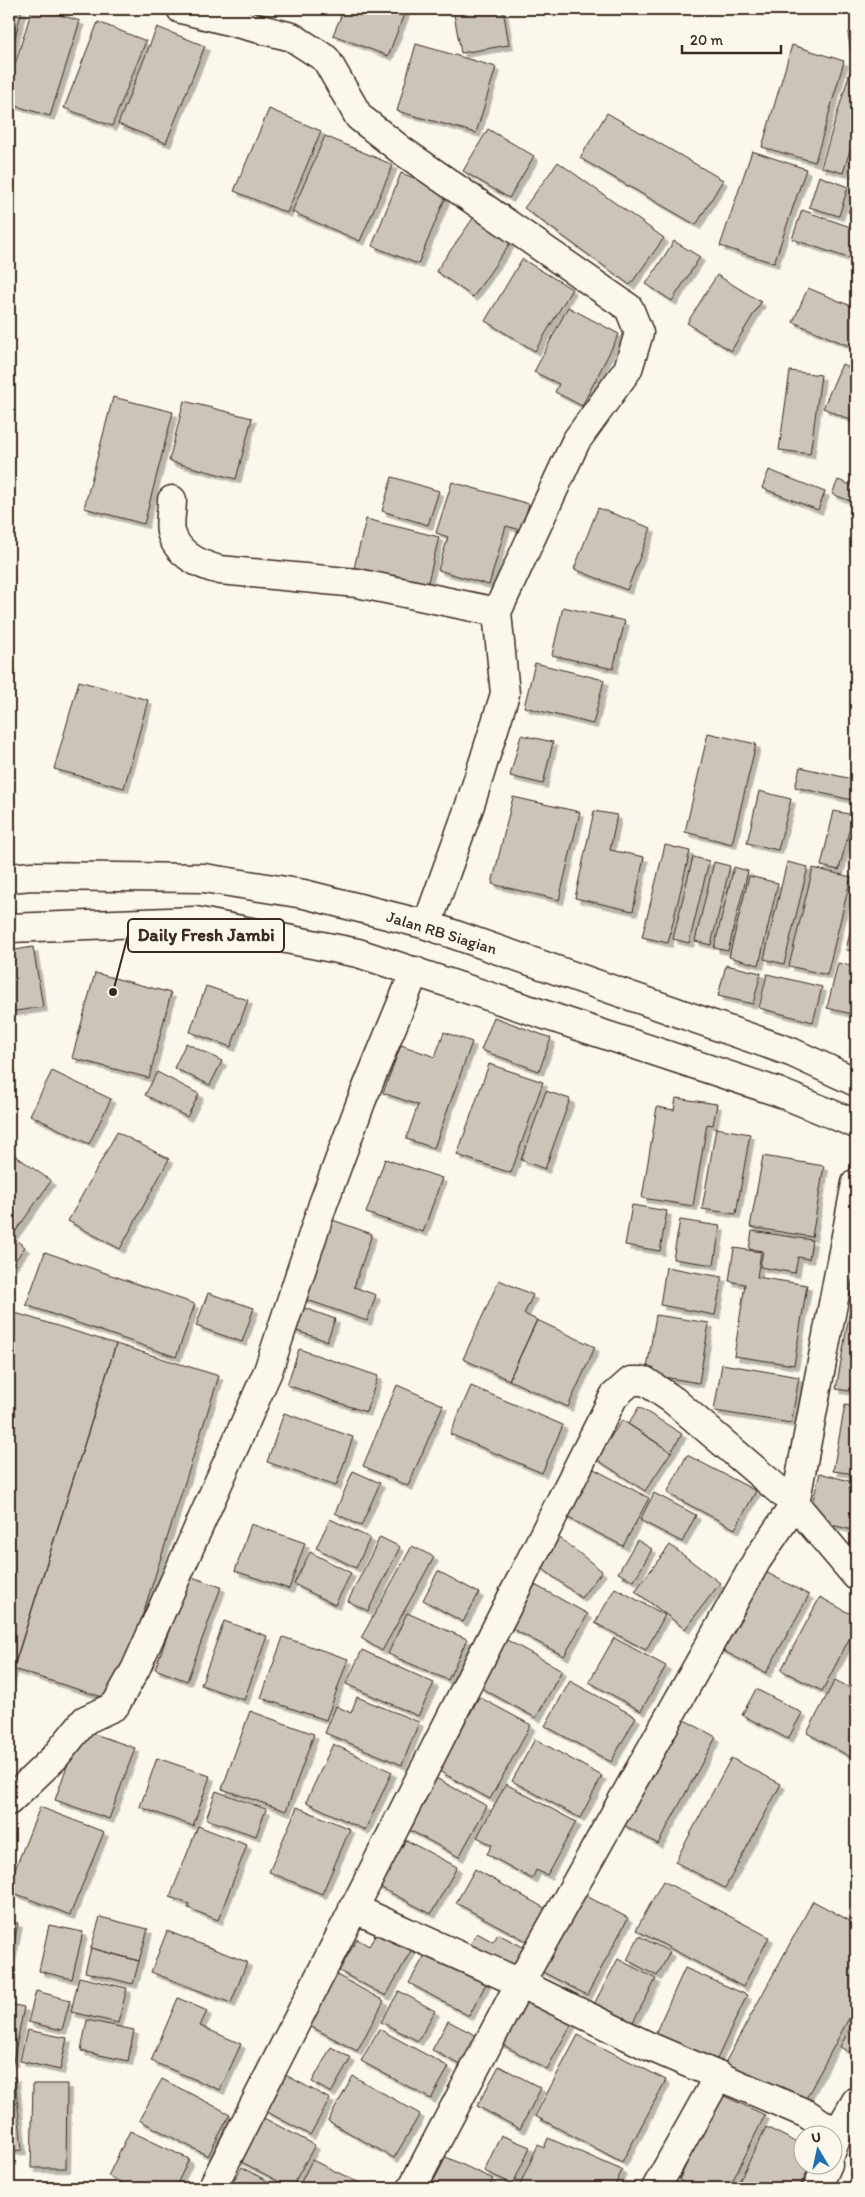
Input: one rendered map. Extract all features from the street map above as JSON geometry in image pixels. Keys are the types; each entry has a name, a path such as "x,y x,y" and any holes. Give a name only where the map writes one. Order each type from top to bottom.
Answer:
{"main road":[{"path":"181,9 292,37 326,59 359,117 401,150 629,308 639,333 628,369 576,441 497,612 505,694 470,805 427,925"},
{"path":"172,500 172,532 186,554 203,566 220,570 357,583 497,612"},
{"name":"Jalan RB Siagian","path":"9,878 32,876 204,878 304,894 427,925 791,1052 856,1082"},
{"path":"9,928 195,921 358,953 778,1092 856,1124"},
{"path":"9,1801 55,1757 85,1720 114,1706 136,1668 268,1371 323,1204 415,971"},
{"path":"412,2188 520,1983 756,1560 795,1504 856,1182"},
{"path":"212,2188 614,1396 631,1381 645,1382 673,1400 795,1504 856,1576"},
{"path":"353,1908 520,1983 646,2045 807,2114 817,2124"},
{"path":"656,2188 719,2075"},
{"path":"842,2128 856,2101"},
{"path":"816,2188 823,2174"}],"building":[{"path":"9,9 22,9 9,62"},
{"path":"32,9 41,9 80,21 50,116 9,104 9,84"},
{"path":"344,9 406,9 388,56 333,35"},
{"path":"453,9 503,9 509,45 461,53"},
{"path":"98,22 146,41 112,126 64,108"},
{"path":"157,27 205,46 166,143 118,124"},
{"path":"856,31 856,53 851,54 848,33"},
{"path":"416,44 496,67 476,133 397,111"},
{"path":"792,45 844,61 815,162 762,147"},
{"path":"853,62 856,63 856,131 843,173 821,167"},
{"path":"269,109 321,131 287,213 234,191"},
{"path":"607,113 723,180 696,225 580,158"},
{"path":"488,129 534,156 509,198 463,171"},
{"path":"325,136 393,165 360,241 292,212"},
{"path":"752,151 806,169 774,263 720,246"},
{"path":"558,162 664,238 630,285 524,208"},
{"path":"856,162 856,178 852,177"},
{"path":"401,173 448,191 418,264 372,246"},
{"path":"819,176 848,187 839,216 809,207"},
{"path":"856,192 856,216 848,212"},
{"path":"802,210 856,229 856,243 851,259 792,239"},
{"path":"474,217 510,243 473,297 436,271"},
{"path":"674,241 700,257 672,301 646,284"},
{"path":"522,259 572,289 535,351 485,321"},
{"path":"717,275 761,302 731,351 687,323"},
{"path":"808,288 856,308 856,349 793,322"},
{"path":"568,307 619,334 582,406 555,392 559,384 534,372"},
{"path":"842,364 856,371 856,413 853,421 823,408"},
{"path":"790,371 821,375 810,454 779,450"},
{"path":"113,397 173,412 144,524 84,508"},
{"path":"184,401 252,418 236,479 169,461"},
{"path":"769,470 825,492 818,510 762,488"},
{"path":"392,477 439,491 428,525 382,511"},
{"path":"838,480 856,487 856,503 832,494"},
{"path":"452,482 529,504 521,530 506,526 489,585 438,570 448,537 436,533"},
{"path":"598,508 651,528 627,590 574,569"},
{"path":"366,519 439,537 427,586 354,568"},
{"path":"563,607 625,621 613,669 552,655"},
{"path":"535,663 604,680 593,724 524,707"},
{"path":"79,681 148,700 124,788 54,769"},
{"path":"708,733 756,744 732,844 685,832"},
{"path":"521,735 553,742 543,784 510,776"},
{"path":"800,767 856,780 856,801 795,787"},
{"path":"759,791 791,799 778,850 747,843"},
{"path":"513,797 580,812 559,900 492,884"},
{"path":"594,811 617,815 610,850 644,857 633,911 575,898"},
{"path":"834,811 853,815 839,870 821,866"},
{"path":"665,845 690,851 668,943 642,937"},
{"path":"693,857 709,861 689,943 673,939"},
{"path":"714,862 730,866 711,945 695,941"},
{"path":"787,862 808,867 784,964 764,959"},
{"path":"734,867 748,871 728,951 714,948"},
{"path":"813,868 851,877 827,975 789,966"},
{"path":"749,876 778,883 759,965 729,957"},
{"path":"856,906 856,952 846,950"},
{"path":"33,947 43,1007 9,1012 9,951"},
{"path":"838,963 856,967 856,1015 827,1008"},
{"path":"726,965 761,973 753,1004 718,996"},
{"path":"95,973 171,993 149,1078 72,1058"},
{"path":"767,974 822,987 813,1022 759,1008"},
{"path":"206,986 248,1000 231,1047 190,1032"},
{"path":"494,1017 551,1038 539,1071 481,1050"},
{"path":"444,1032 472,1042 434,1148 406,1139 418,1105 383,1093 401,1045 435,1057"},
{"path":"186,1043 222,1061 210,1085 174,1068"},
{"path":"489,1064 543,1082 511,1173 457,1155"},
{"path":"52,1071 111,1099 89,1144 30,1115"},
{"path":"157,1072 199,1094 187,1117 145,1095"},
{"path":"546,1091 570,1099 545,1169 521,1160"},
{"path":"676,1098 717,1104 713,1125 707,1124 693,1206 642,1198 657,1107 674,1110"},
{"path":"716,1128 750,1134 736,1214 702,1209"},
{"path":"117,1132 169,1159 120,1249 68,1221"},
{"path":"9,1151 51,1181 13,1235 9,1232"},
{"path":"763,1156 824,1166 812,1237 750,1227"},
{"path":"385,1159 442,1178 423,1232 366,1213"},
{"path":"632,1205 667,1211 660,1251 625,1245"},
{"path":"327,1218 372,1234 354,1287 376,1295 367,1321 299,1297"},
{"path":"680,1220 720,1226 714,1265 673,1259"},
{"path":"752,1231 812,1240 809,1259 798,1257 795,1273 760,1267 763,1251 749,1249"},
{"path":"9,1235 25,1247 9,1269"},
{"path":"734,1248 761,1252 757,1277 807,1285 794,1365 734,1356 745,1284 729,1281"},
{"path":"45,1252 195,1304 176,1357 26,1305"},
{"path":"666,1267 722,1277 715,1315 660,1305"},
{"path":"499,1280 533,1295 524,1314 537,1320 509,1380 463,1359"},
{"path":"208,1293 254,1308 242,1342 196,1326"},
{"path":"852,1298 856,1299 856,1392 836,1389"},
{"path":"296,1305 335,1319 327,1341 288,1328"},
{"path":"9,1311 116,1344 9,1683"},
{"path":"656,1315 709,1323 699,1383 646,1374"},
{"path":"537,1320 595,1347 568,1407 509,1380"},
{"path":"116,1344 219,1376 115,1701 13,1669"},
{"path":"299,1349 378,1376 366,1412 287,1385"},
{"path":"722,1364 799,1377 791,1423 714,1411"},
{"path":"397,1385 443,1405 408,1486 363,1466"},
{"path":"471,1386 563,1425 542,1473 450,1434"},
{"path":"845,1405 856,1407 856,1474 833,1471"},
{"path":"639,1407 682,1434 671,1452 628,1424"},
{"path":"284,1413 353,1437 336,1486 267,1462"},
{"path":"622,1420 671,1452 645,1491 596,1459"},
{"path":"687,1455 756,1491 735,1529 667,1493"},
{"path":"588,1466 649,1498 623,1546 561,1514"},
{"path":"353,1471 380,1483 361,1526 335,1513"},
{"path":"820,1473 856,1483 856,1531 808,1519"},
{"path":"654,1493 696,1515 682,1542 640,1520"},
{"path":"330,1519 370,1538 356,1568 316,1548"},
{"path":"251,1524 305,1543 289,1589 235,1571"},
{"path":"556,1535 602,1571 581,1598 535,1563"},
{"path":"380,1537 400,1547 368,1611 348,1601"},
{"path":"637,1540 652,1549 634,1581 618,1573"},
{"path":"670,1545 720,1583 685,1629 635,1591"},
{"path":"412,1546 434,1557 382,1651 361,1638"},
{"path":"310,1552 351,1573 335,1605 294,1584"},
{"path":"760,1569 809,1595 766,1673 718,1648"},
{"path":"438,1571 479,1593 463,1622 423,1600"},
{"path":"189,1576 221,1587 187,1681 155,1669"},
{"path":"535,1585 588,1614 564,1656 511,1628"},
{"path":"615,1588 665,1615 646,1650 595,1623"},
{"path":"820,1597 856,1617 856,1626 822,1691 781,1670"},
{"path":"407,1613 467,1639 448,1680 388,1654"},
{"path":"224,1621 267,1636 244,1700 201,1685"},
{"path":"283,1637 348,1659 326,1720 261,1698"},
{"path":"614,1638 666,1666 641,1711 589,1682"},
{"path":"505,1639 562,1670 536,1718 479,1687"},
{"path":"362,1650 434,1683 418,1716 346,1684"},
{"path":"835,1680 856,1691 856,1760 807,1733"},
{"path":"570,1681 636,1717 611,1762 545,1726"},
{"path":"756,1689 802,1713 788,1739 742,1715"},
{"path":"357,1697 419,1722 402,1765 325,1733 336,1706 351,1713"},
{"path":"479,1697 531,1725 490,1799 439,1771"},
{"path":"250,1711 314,1734 286,1811 222,1789"},
{"path":"679,1717 716,1737 658,1844 622,1824"},
{"path":"80,1729 135,1748 109,1819 55,1800"},
{"path":"535,1739 602,1776 580,1818 512,1781"},
{"path":"333,1744 392,1772 365,1830 306,1802"},
{"path":"157,1758 210,1776 193,1826 140,1807"},
{"path":"731,1758 781,1784 725,1888 675,1862"},
{"path":"434,1777 487,1806 459,1857 406,1828"},
{"path":"506,1784 576,1822 547,1875 536,1870 532,1879 487,1854 492,1845 477,1837"},
{"path":"216,1791 266,1809 256,1836 206,1819"},
{"path":"40,1807 104,1832 70,1915 9,1891 9,1884"},
{"path":"297,1807 350,1829 322,1894 269,1872"},
{"path":"198,1826 247,1845 218,1920 188,1908 189,1904 170,1897"},
{"path":"400,1837 457,1867 431,1914 374,1884"},
{"path":"475,1869 548,1910 530,1943 456,1903"},
{"path":"663,1881 769,1937 743,1987 636,1930"},
{"path":"577,1891 628,1918 587,1995 535,1968"},
{"path":"813,1901 856,1924 856,2005 803,2104 725,2063"},
{"path":"100,1917 148,1929 139,1961 91,1948"},
{"path":"9,1921 18,1923 9,1966"},
{"path":"49,1925 83,1932 72,1979 39,1971"},
{"path":"379,1929 413,1947 386,1996 339,1971 357,1939 369,1946"},
{"path":"167,1931 247,1962 231,2003 151,1972"},
{"path":"477,1933 493,1942 498,1934 527,1949 510,1978 465,1954"},
{"path":"639,1936 670,1952 657,1976 627,1960"},
{"path":"91,1948 139,1961 133,1984 85,1972"},
{"path":"429,1948 488,1980 469,2016 409,1983"},
{"path":"618,1959 656,1979 632,2024 594,2004"},
{"path":"685,1968 747,1995 716,2061 655,2034"},
{"path":"335,1974 384,2001 357,2051 308,2025"},
{"path":"79,1977 127,1988 118,2023 71,2012"},
{"path":"36,1991 70,2000 62,2030 28,2022"},
{"path":"399,1991 435,2011 418,2041 381,2022"},
{"path":"525,1994 573,2021 547,2069 498,2042"},
{"path":"178,1998 207,2011 200,2026 241,2044 220,2090 151,2061"},
{"path":"9,2004 24,2007 13,2062 9,2061"},
{"path":"856,2017 856,2056 840,2047"},
{"path":"87,2020 134,2030 128,2061 81,2051"},
{"path":"448,2021 479,2037 463,2066 432,2050"},
{"path":"379,2029 449,2067 431,2099 361,2061"},
{"path":"27,2030 67,2038 60,2070 20,2061"},
{"path":"578,2035 666,2080 622,2162 535,2116"},
{"path":"331,2047 351,2058 331,2093 312,2082"},
{"path":"499,2066 541,2088 520,2129 477,2106"},
{"path":"280,2072 330,2099 310,2135 260,2108"},
{"path":"353,2076 420,2114 394,2158 328,2121"},
{"path":"9,2077 15,2077 22,2150 9,2151"},
{"path":"162,2079 230,2114 208,2156 139,2120"},
{"path":"33,2084 67,2084 66,2168 31,2168"},
{"path":"720,2094 765,2115 729,2188 695,2188 679,2180"},
{"path":"258,2115 315,2145 291,2188 234,2158"},
{"path":"766,2127 792,2140 792,2174 806,2174 799,2188 736,2188"},
{"path":"130,2131 189,2159 175,2188 133,2188 108,2176"},
{"path":"501,2135 530,2147 513,2184 484,2171"},
{"path":"548,2138 622,2170 614,2188 519,2187 538,2145 544,2148"},
{"path":"856,2144 856,2159 850,2156"},
{"path":"446,2157 493,2179 488,2188 430,2188"},
{"path":"312,2160 370,2188 298,2188"},
{"path":"242,2167 280,2188 229,2188"}],"place":[{"name":"Daily Fresh Jambi","path":"113,992"}]}
